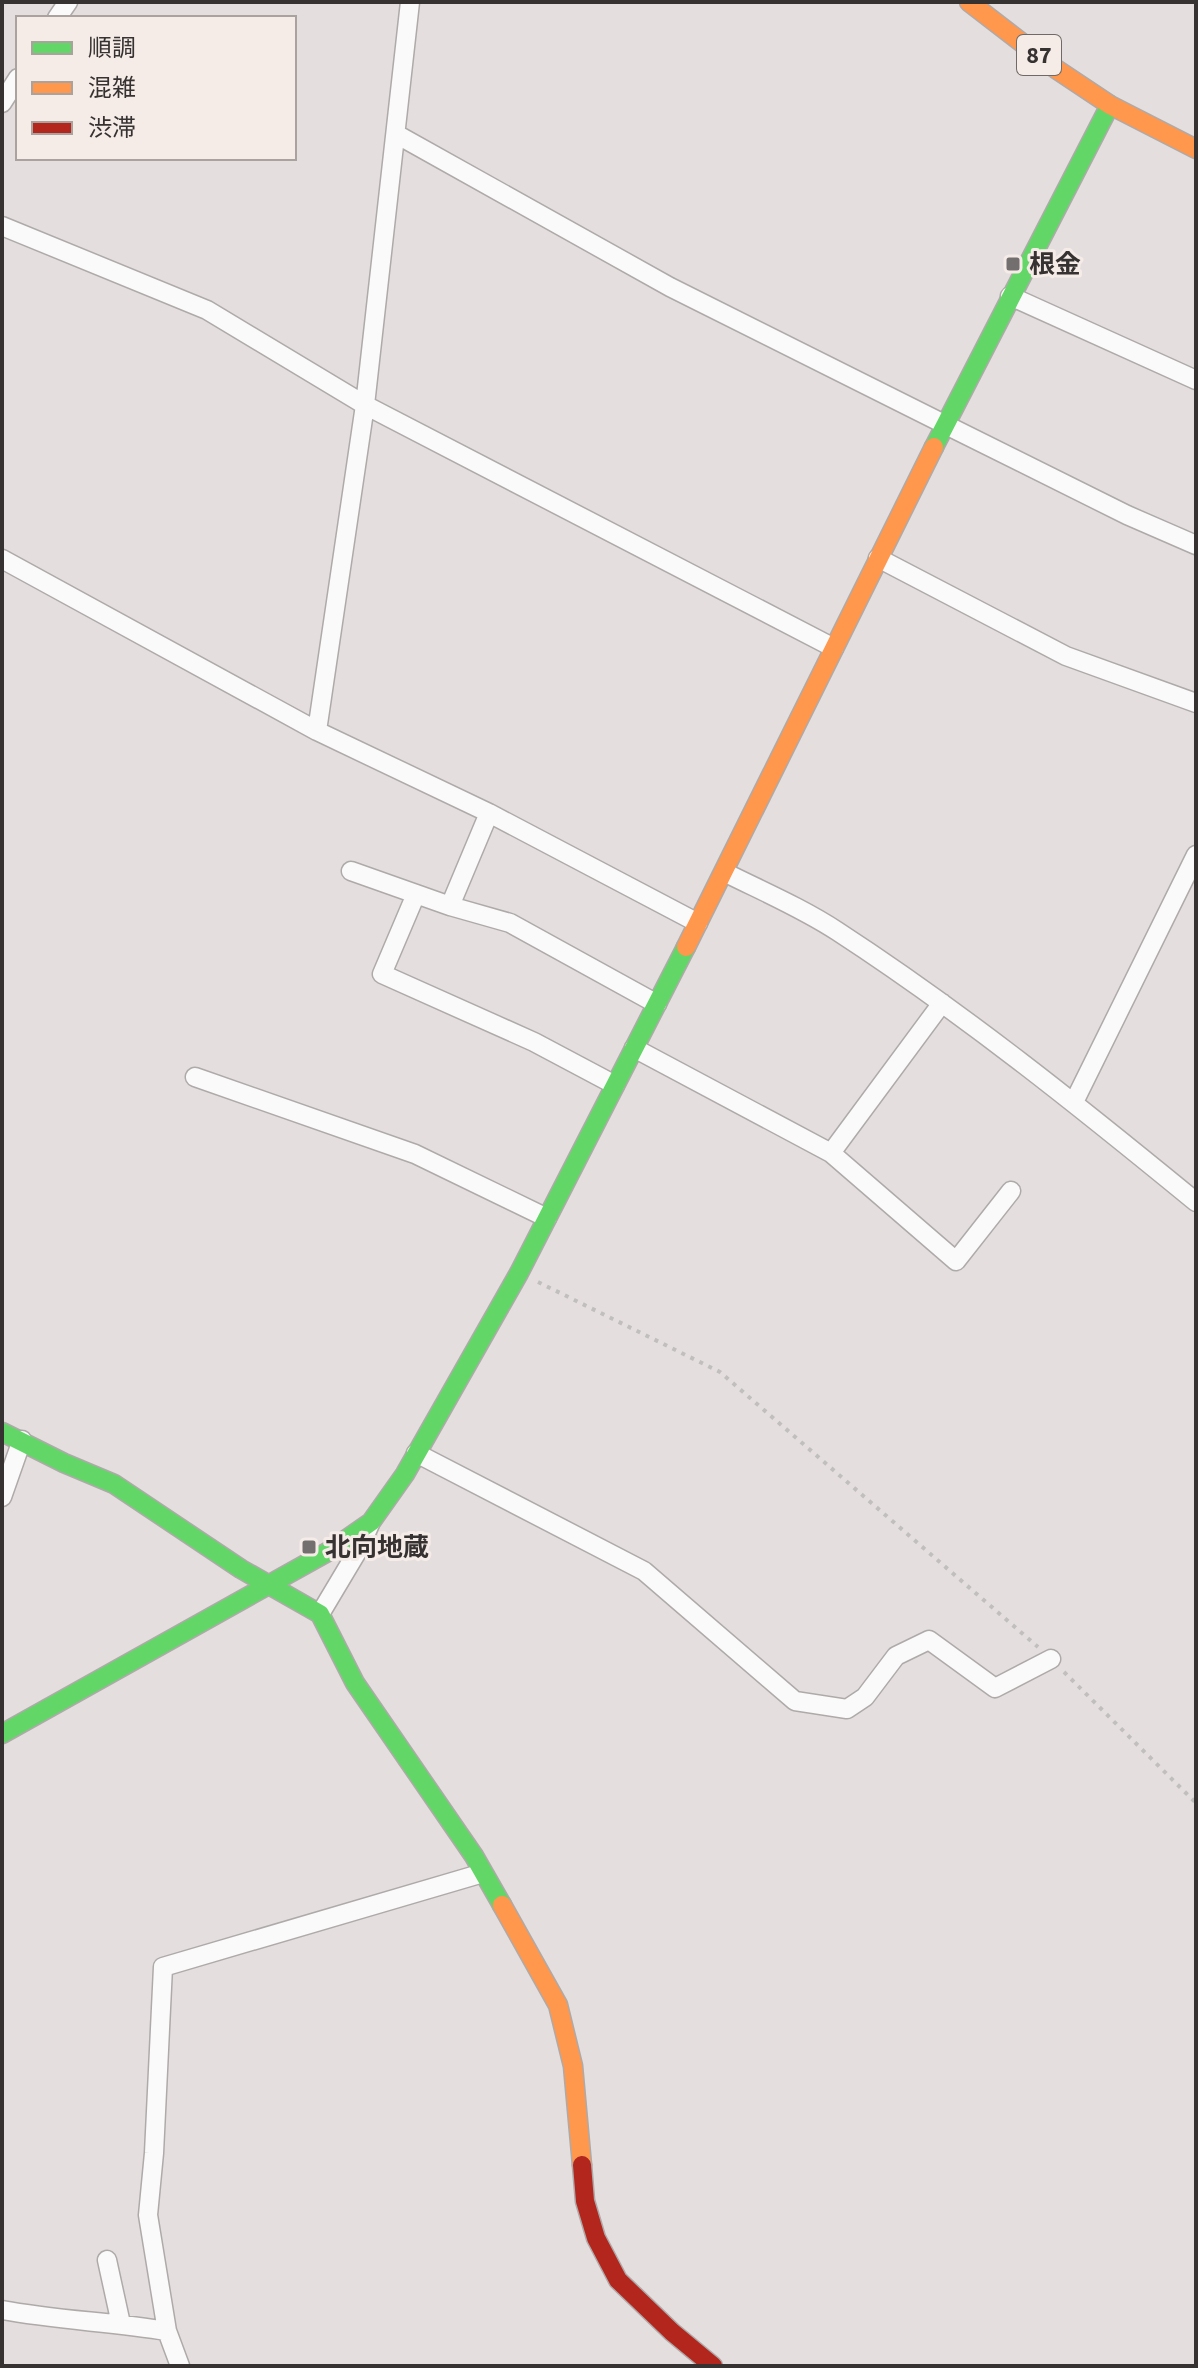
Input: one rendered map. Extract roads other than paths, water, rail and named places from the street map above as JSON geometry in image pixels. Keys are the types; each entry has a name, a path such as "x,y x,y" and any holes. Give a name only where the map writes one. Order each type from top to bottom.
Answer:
{"street":[{"path":"317,731 365,405 410,2"},
{"name":"87","path":"969,2 1056,69 1110,105 1196,149"},
{"path":"2,103 16,81"},
{"path":"320,1614 360,1547 371,1522 405,1474 519,1273 724,872 1010,296 1110,105"},
{"path":"396,134 670,287 1127,515 1196,545"},
{"path":"2,226 207,310 365,405 834,648"},
{"path":"1010,296 1196,380"},
{"path":"878,558 1066,656 1196,703"},
{"path":"2,559 317,731 489,813 698,923"},
{"path":"450,906 489,813"},
{"path":"1074,1102 1196,855"},
{"path":"351,871 450,906 510,923 657,1004"},
{"path":"724,872 835,929 942,1003 1074,1102 1196,1202"},
{"path":"416,894 382,974 534,1042 615,1085"},
{"path":"831,1153 942,1003"},
{"path":"634,1048 831,1153 956,1261 1011,1191"},
{"path":"195,1077 415,1154 547,1218"},
{"path":"2,1432 114,1484 268,1586 320,1614 355,1683 483,1873 558,2005 573,2066 585,2201 596,2238 618,2280 713,2366"},
{"path":"2,1497 22,1440"},
{"path":"416,1453 644,1571 795,1701 847,1709 865,1697 896,1656 929,1640 995,1688 1051,1659"},
{"path":"2,1734 331,1550 371,1522"},
{"path":"180,2366 167,2331 148,2215 163,1967 483,1873"},
{"path":"107,2260 121,2324"},
{"path":"2,2310 41,2318 167,2331"}],"place":[{"name":"根金","path":"1013,264"},
{"name":"北向地蔵","path":"309,1547"}]}
